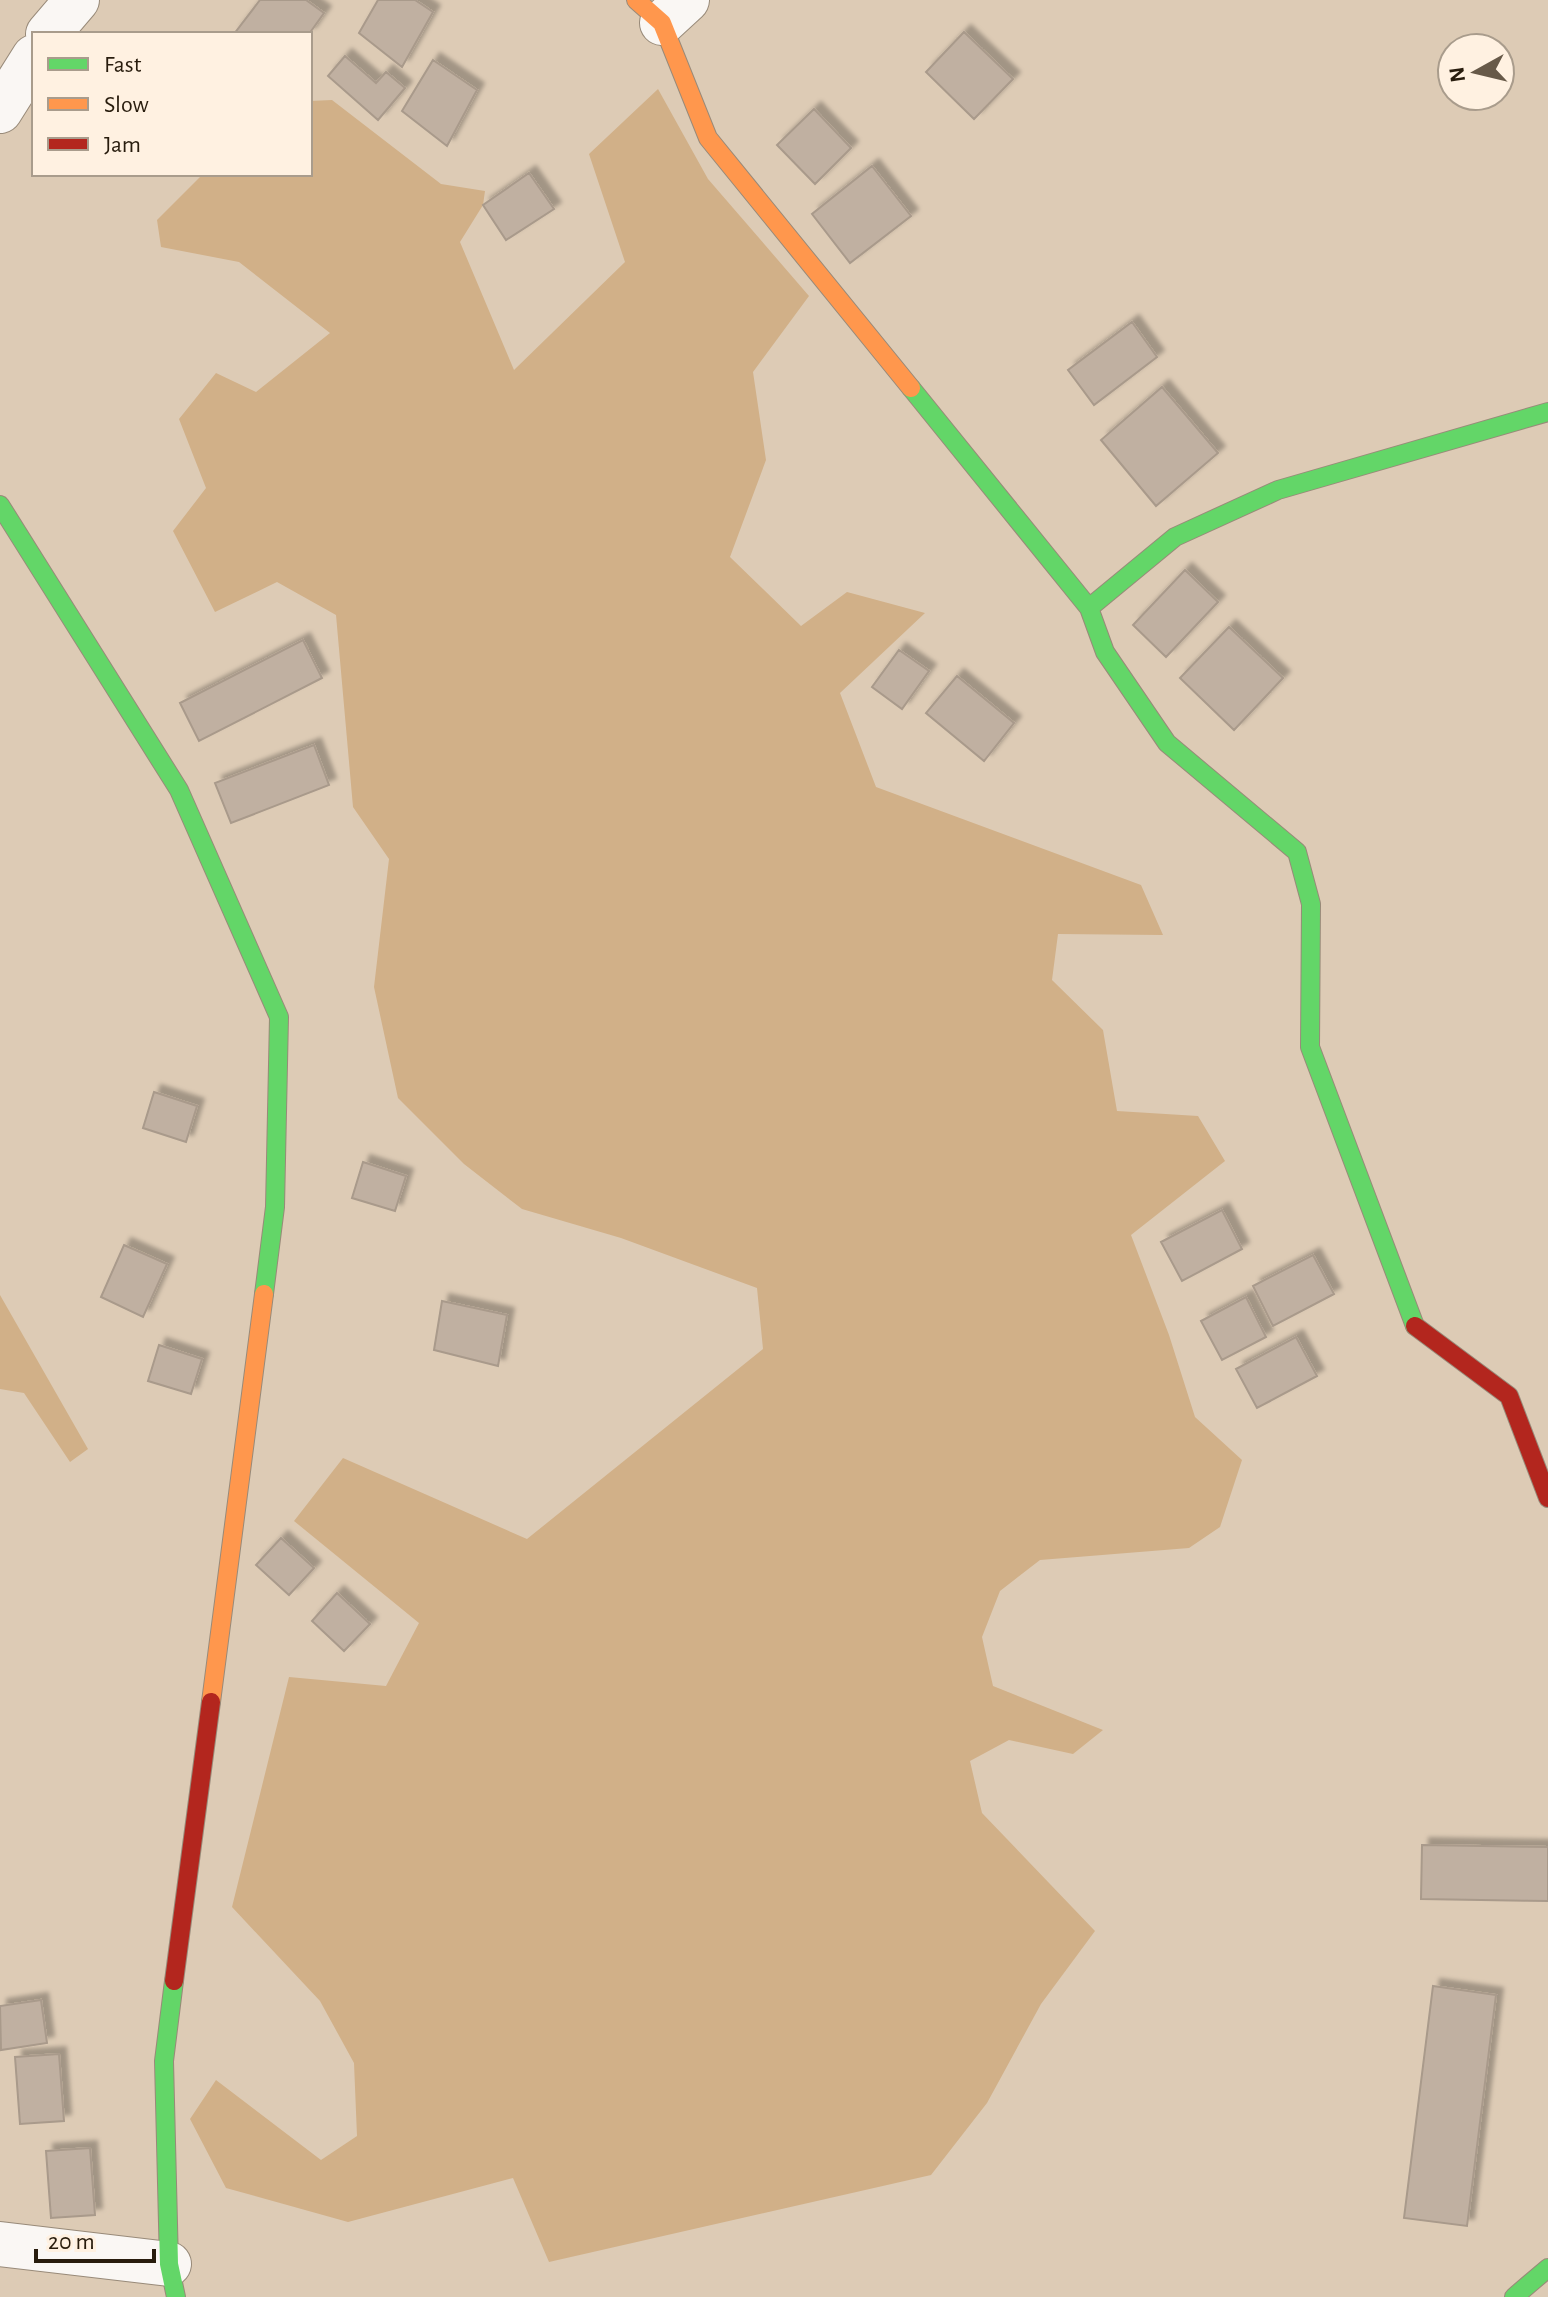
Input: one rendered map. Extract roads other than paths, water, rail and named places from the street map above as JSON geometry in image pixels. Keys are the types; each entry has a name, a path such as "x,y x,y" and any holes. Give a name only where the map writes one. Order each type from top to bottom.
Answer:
{"street":[{"path":"50,32 77,0"},
{"path":"662,8 708,138 1089,608 1105,652 1167,743 1297,852 1311,904 1310,1047 1412,1324 1509,1396 1548,1498"},
{"path":"0,111 32,60"},
{"path":"1089,608 1175,537 1278,490 1548,412"},
{"path":"0,505 179,790 279,1017 275,1207 164,2061 172,2280 0,2244"},
{"path":"1514,2297 1548,2268"}]}
